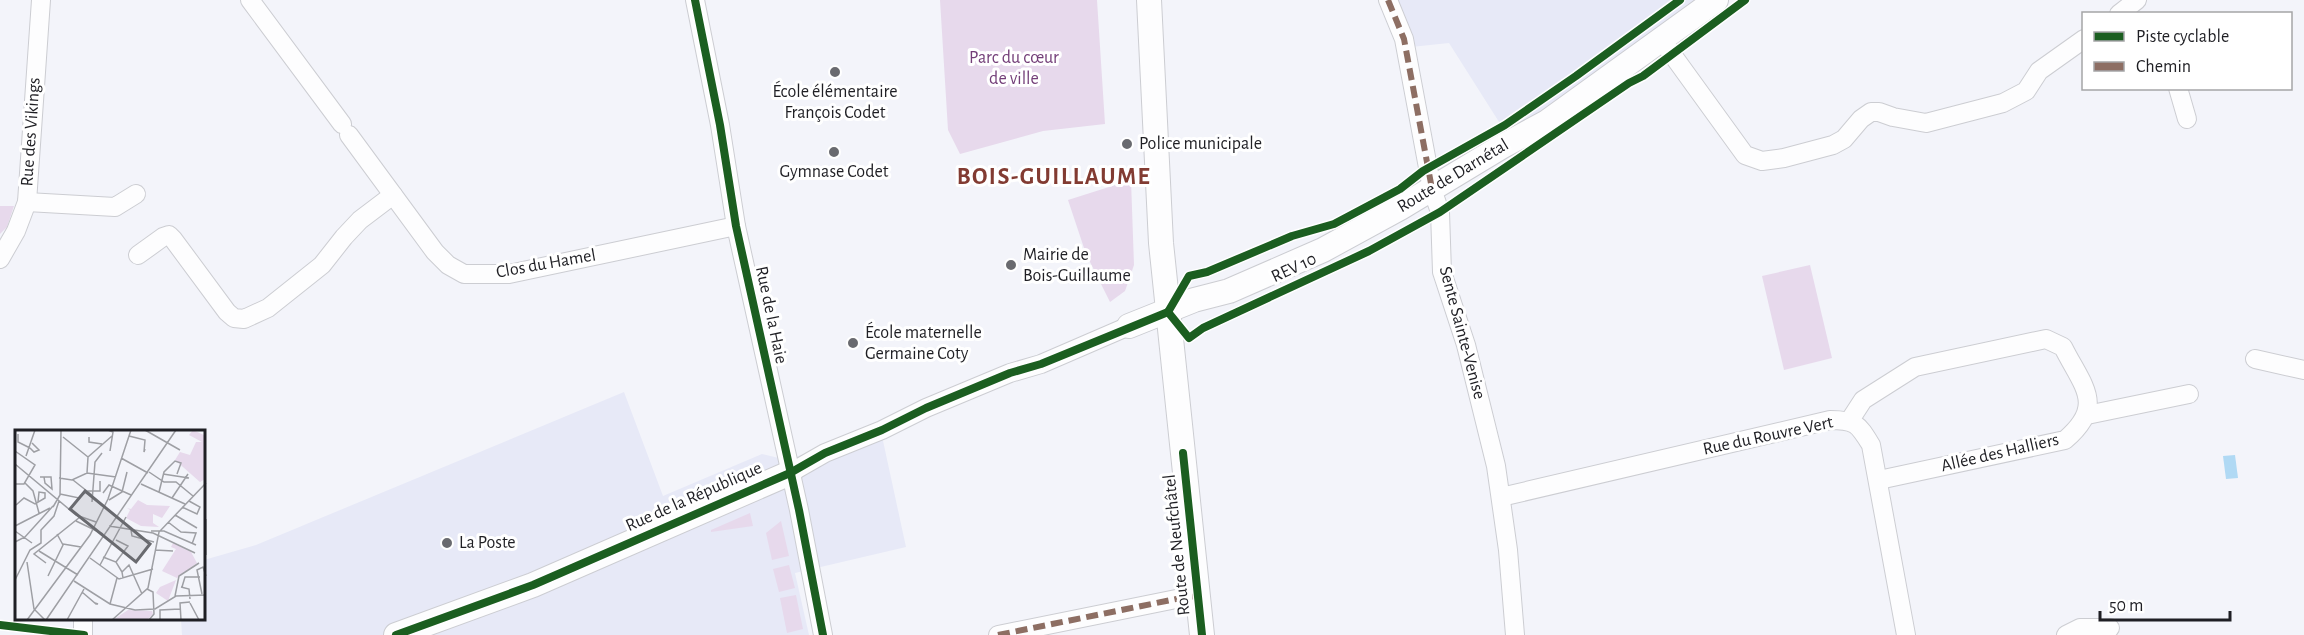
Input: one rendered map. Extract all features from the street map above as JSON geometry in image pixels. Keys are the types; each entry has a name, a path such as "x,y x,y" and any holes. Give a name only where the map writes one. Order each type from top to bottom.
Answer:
{"main road":[{"name":"Route de Neufchâtel","path":"1149,0 1161,243 1202,635"},
{"name":"Route de Darnétal","path":"1168,312 1194,300 1229,291 1323,250 1432,189 1547,122 1716,0"},
{"name":"Rue de la République","path":"1129,326 1168,312"},
{"name":"Rue de la République","path":"396,635 533,585 790,472"}],"street":[{"name":"Rue des Vikings","path":"0,258 16,231 27,202 41,0"},
{"name":"Clos du Hamel","path":"249,0 435,252 448,265 464,274 509,274 736,226"},
{"name":"Rue de la Haie","path":"695,0 720,125 736,226 776,405 823,635"},
{"name":"Sente Sainte-Venise","path":"1388,0 1404,39 1432,189 1441,222 1442,272 1468,356 1496,466 1505,526 1515,635"},
{"path":"2122,12 2137,0"},
{"path":"1661,39 1745,155 1762,161 1784,158 1833,145 1844,139 1861,119 1871,112 1926,123 2004,104 2026,91 2039,71 2082,40"},
{"path":"2179,90 2187,119"},
{"path":"27,202 116,207 136,194"},
{"path":"138,255 169,235 227,312 234,318 244,319 268,308 322,265 360,220 393,195"},
{"name":"Rue de la République","path":"790,472 825,453 882,430 926,408 1041,364 1129,326"},
{"path":"1850,420 1863,400 1916,367 2046,339 2063,346 2089,399 2087,415 2189,394"},
{"path":"2255,359 2304,370"},
{"name":"Allée des Halliers","path":"1879,480 2065,440 2087,415"},
{"name":"Rue du Rouvre Vert","path":"1501,498 1830,420 1850,420 1861,429 1871,445 1906,635"},
{"path":"998,635 1198,596"},
{"path":"2066,635 2080,628 2110,628"}],"shaded area":[{"path":"1392,0 1713,0 1513,144 1449,43 1411,47"},
{"path":"624,392 663,496 762,454 787,460 880,427 906,547 795,573 809,635 182,635 181,620 206,620 206,559 256,545"}],"green space":[{"name":"Parc du cœur de ville","path":"940,0 1097,0 1105,124 1043,131 960,154 948,130"},
{"path":"1131,180 1134,265 1125,291 1110,302 1086,254 1068,200"},
{"path":"0,206 14,206 7,227 0,234"},
{"path":"1810,265 1832,358 1784,370 1762,276"},
{"path":"750,513 753,526 711,532 711,530"},
{"path":"781,521 789,556 772,560 766,533"},
{"path":"789,565 795,588 779,592 773,569"},
{"path":"796,595 803,629 787,633 780,598"}],"water":[{"path":"2235,455 2238,478 2226,479 2223,456"}],"marked path":[{"path":"1388,0 1404,39 1432,189"},
{"path":"998,635 1198,596"}],"cycle path":[{"path":"695,0 720,125 736,226 799,510 823,635"},
{"path":"1168,312 1189,276 1207,272 1292,236 1334,224 1400,189 1423,171 1505,125 1680,0"},
{"name":"REV 10","path":"1168,312 1189,338 1203,328 1369,251 1440,212 1629,83 1643,76 1745,0"},
{"path":"396,635 533,585 790,473 825,453 882,430 926,408 1168,312"},
{"path":"1183,453 1202,635"},
{"path":"0,625 84,635"}],"place":[{"name":"École élémentaire François Codet","path":"835,72"},
{"name":"Police municipale","path":"1127,144"},
{"name":"Gymnase Codet","path":"834,152"},
{"name":"Mairie de Bois-Guillaume","path":"1011,265"},
{"name":"École maternelle Germaine Coty","path":"853,343"},
{"name":"La Poste","path":"447,543"}],"district":[{"name":"BOIS-GUILLAUME","path":"1054,177"}]}
